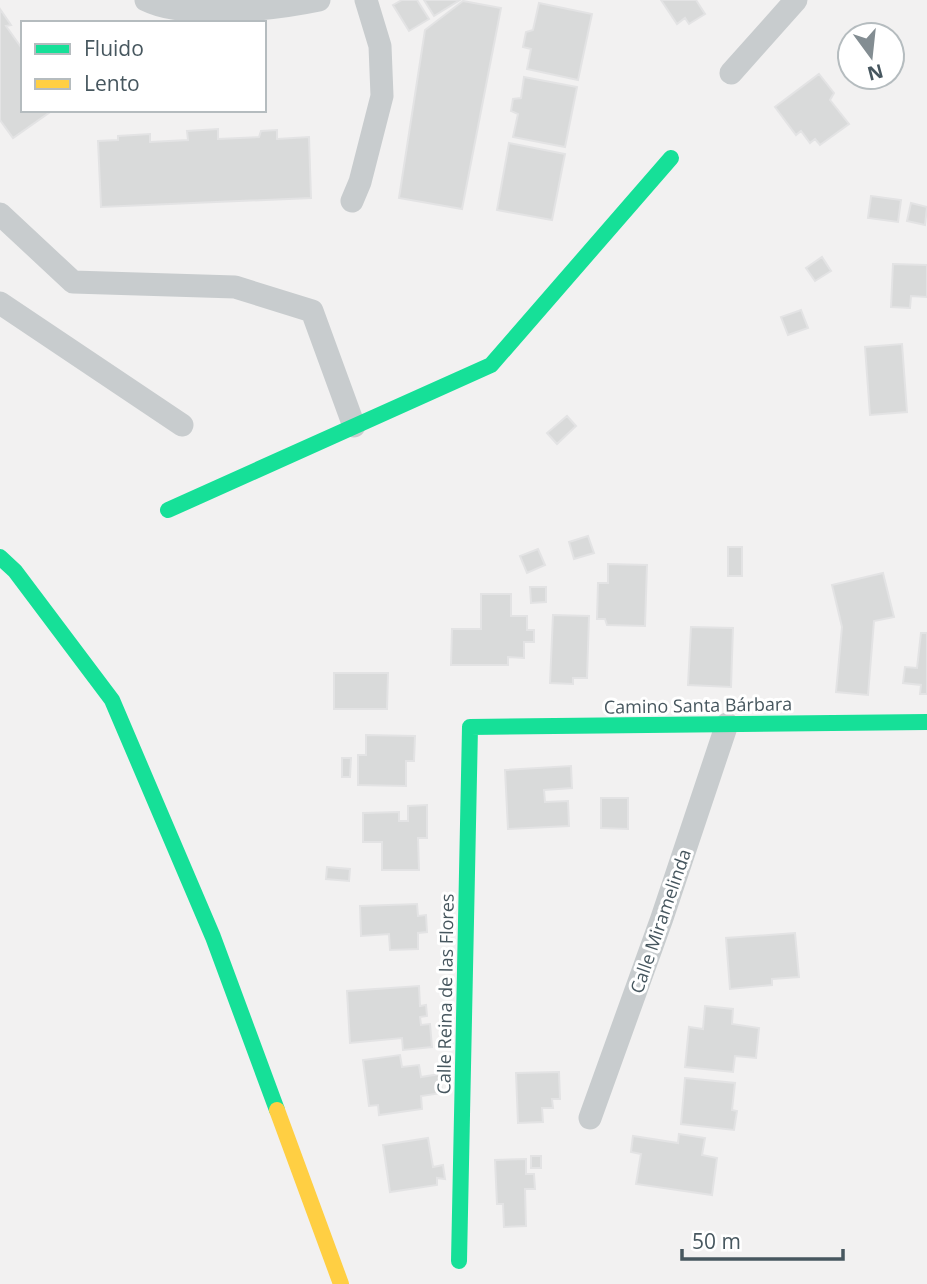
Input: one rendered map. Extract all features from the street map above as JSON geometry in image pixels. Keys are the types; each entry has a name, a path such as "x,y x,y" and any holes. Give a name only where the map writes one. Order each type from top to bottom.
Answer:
{"street":[{"path":"146,0 188,10 261,9 319,0"},
{"path":"352,201 360,182 382,96 380,46 366,0"},
{"path":"731,73 796,0"},
{"path":"168,510 492,365 671,158"},
{"path":"0,214 73,282 234,287 312,311 354,426"},
{"path":"0,303 182,425"},
{"path":"0,557 15,571 112,700 213,937 341,1284"},
{"name":"Camino Santa Bárbara","path":"470,727 927,722"},
{"name":"Calle Miramelinda","path":"590,1118 662,918 727,724"},
{"name":"Calle Reina de las Flores","path":"459,1261 470,727"}],"building":[{"path":"402,0 417,0 429,19 409,31 393,5"},
{"path":"424,0 460,0 434,16"},
{"path":"661,0 696,0 705,14 689,24 685,18 677,24"},
{"path":"463,1 501,8 462,209 399,198 425,30"},
{"path":"539,3 592,14 578,80 527,69 531,49 523,47 526,32 533,30"},
{"path":"0,9 11,25 6,26 21,47 21,112 50,112 13,138 0,120"},
{"path":"819,74 834,93 830,100 849,124 820,145 815,139 810,143 801,131 796,135 775,107"},
{"path":"524,77 577,87 565,147 513,137 518,114 511,111 513,99 521,98"},
{"path":"218,129 218,139 259,137 261,131 277,130 277,139 309,137 311,198 101,207 98,141 118,140 118,136 150,134 150,142 188,140 187,131"},
{"path":"509,143 565,154 552,220 497,210"},
{"path":"871,196 901,200 898,222 868,218"},
{"path":"911,203 927,207 925,225 907,221"},
{"path":"822,257 831,271 815,281 806,268"},
{"path":"893,264 927,265 927,297 911,296 910,308 891,307"},
{"path":"801,310 808,328 788,335 781,317"},
{"path":"902,344 907,412 870,415 865,347"},
{"path":"567,416 576,426 557,444 547,433"},
{"path":"588,536 594,553 574,559 569,542"},
{"path":"728,547 742,547 742,576 728,576"},
{"path":"538,549 545,565 527,573 520,556"},
{"path":"608,564 647,565 645,626 607,625 605,619 597,619 598,583 608,583"},
{"path":"883,573 894,617 874,621 868,695 836,692 842,627 832,585"},
{"path":"530,587 546,587 546,602 531,603"},
{"path":"481,594 511,594 511,616 527,616 527,630 534,630 534,642 524,642 524,658 508,657 508,665 451,665 452,629 481,629"},
{"path":"553,615 589,616 587,678 573,678 573,684 550,683"},
{"path":"691,627 733,628 731,687 688,685"},
{"path":"921,633 927,633 927,694 920,694 921,685 903,683 905,667 917,668"},
{"path":"334,673 388,673 387,709 334,709"},
{"path":"366,735 415,736 414,761 406,761 406,786 358,785 358,755 366,755"},
{"path":"342,758 351,758 350,777 342,777"},
{"path":"571,766 572,788 544,790 545,802 568,801 569,826 508,829 505,770"},
{"path":"601,798 628,798 628,829 601,828"},
{"path":"427,805 427,838 418,838 419,870 382,870 382,842 363,842 363,813 399,812 399,821 408,821 408,806"},
{"path":"327,867 350,869 349,881 326,879"},
{"path":"417,904 418,916 426,915 427,932 418,933 418,949 390,950 389,934 361,936 360,906"},
{"path":"795,933 799,977 772,979 772,985 730,989 726,938"},
{"path":"419,986 420,1006 426,1005 427,1016 420,1017 421,1025 430,1024 432,1047 403,1050 402,1038 350,1043 347,991"},
{"path":"705,1006 733,1009 732,1024 759,1028 756,1058 735,1056 733,1072 685,1067 689,1027 703,1029"},
{"path":"400,1055 402,1067 419,1065 421,1077 440,1074 442,1093 421,1096 422,1109 379,1115 378,1105 369,1106 363,1060"},
{"path":"559,1072 560,1099 552,1099 553,1108 542,1108 543,1122 518,1123 516,1073"},
{"path":"685,1078 735,1083 732,1110 737,1111 734,1130 681,1124"},
{"path":"679,1134 705,1138 702,1155 717,1158 712,1195 636,1184 641,1154 631,1152 633,1136 678,1143"},
{"path":"428,1138 433,1167 443,1165 445,1179 437,1178 437,1185 390,1192 383,1145"},
{"path":"531,1156 541,1156 541,1168 531,1168"},
{"path":"526,1159 526,1174 534,1174 535,1189 525,1189 526,1226 504,1227 503,1204 497,1204 495,1160"}],"traffic: fast":[{"path":"168,510 491,365 671,158"},
{"path":"0,557 15,571 112,700 213,937 277,1110"},
{"path":"459,1261 470,727 927,722"}],"traffic: slow":[{"path":"277,1110 341,1284"}]}
